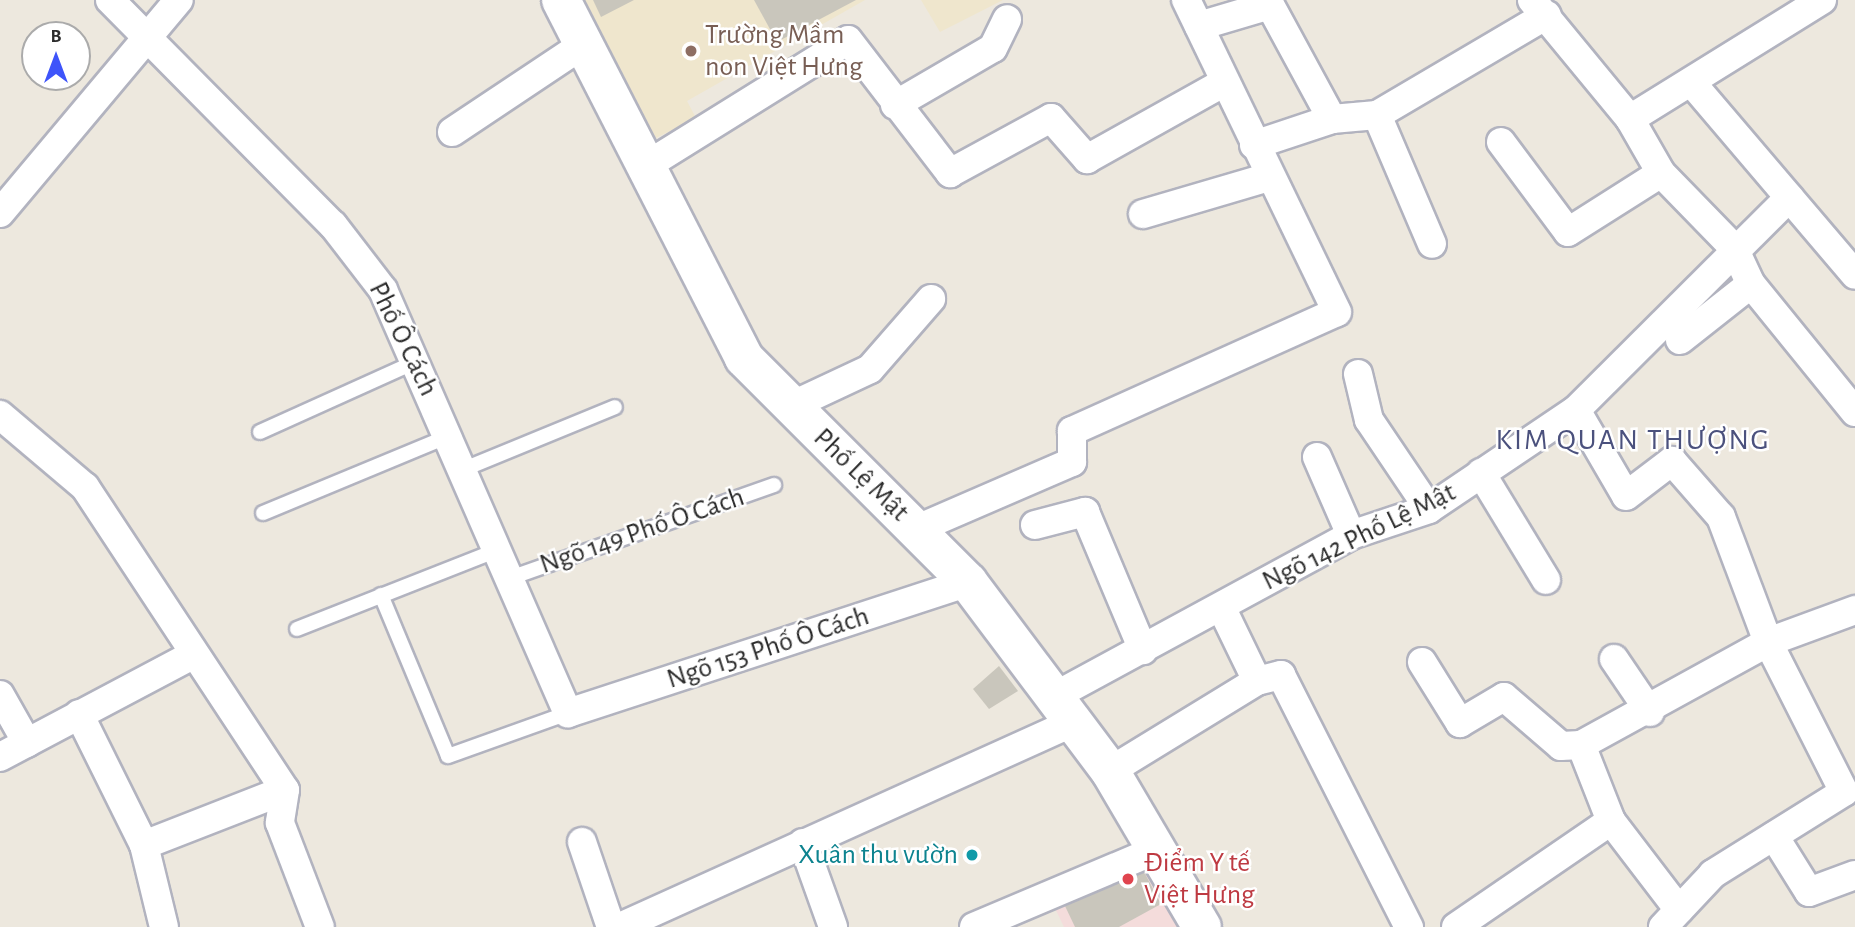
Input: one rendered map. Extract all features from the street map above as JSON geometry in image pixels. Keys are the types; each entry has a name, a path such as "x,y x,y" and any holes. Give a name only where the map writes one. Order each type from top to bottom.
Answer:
{"street":[{"name":"Phố Ô Cách","path":"110,0 150,37 351,246 383,289 417,361 568,713"},
{"path":"3,203 180,0"},
{"name":"Phố Lệ Mật","path":"561,0 587,42 649,164 721,322 789,407 917,529 968,582 1110,771 1202,927"},
{"path":"917,529 1072,462 1072,431 1338,312 1336,299 1269,177 1186,0"},
{"path":"1630,119 1818,1"},
{"path":"1199,26 1270,5 1332,119"},
{"path":"1254,145 1332,119 1377,115 1540,8 1630,119 1661,173 1734,248 1751,284 1855,412"},
{"path":"895,105 993,48 1007,19"},
{"path":"649,164 848,40 895,105 950,173 1051,118 1087,159 1223,83"},
{"path":"452,132 587,42"},
{"path":"1691,82 1789,198 1852,266"},
{"path":"1377,115 1432,244"},
{"path":"1501,142 1568,232 1661,173"},
{"path":"1143,214 1269,177"},
{"name":"Ngõ 142 Phố Lệ Mật","path":"620,927 906,795 1065,709 1143,650 1351,535 1429,509 1576,411 1734,248 1789,198"},
{"path":"1680,340 1751,284"},
{"path":"789,407 870,369 931,299"},
{"path":"1358,374 1369,419 1429,509"},
{"path":"1576,411 1626,496 1672,461 1721,517 1768,642 1843,792 1713,874 1671,919 1656,888 1611,821 1581,745"},
{"path":"0,415 85,487 191,656 285,790 280,823 320,927"},
{"path":"1317,457 1351,535"},
{"path":"1481,473 1546,580"},
{"path":"1035,525 1085,512 1143,650"},
{"name":"Ngõ 153 Phố Ô Cách","path":"568,713 968,582"},
{"path":"1221,607 1257,681"},
{"path":"1422,662 1460,723 1504,697 1561,746 1581,745 1650,712 1768,642 1855,610"},
{"path":"0,758 191,656"},
{"path":"1614,659 1650,712"},
{"path":"1110,771 1257,681 1281,675 1409,927"},
{"path":"0,695 27,743"},
{"path":"79,714 144,845 164,927"},
{"path":"144,845 285,790"},
{"path":"1456,927 1611,821"},
{"path":"1774,836 1809,892 1855,875"},
{"path":"582,842 611,927"},
{"path":"803,843 833,927"},
{"path":"974,927 1156,850"}],"lane":[{"path":"260,432 417,361"},
{"path":"464,469 615,407"},
{"path":"262,513 449,436"},
{"name":"Ngõ 149 Phố Ô Cách","path":"510,578 774,485"},
{"path":"297,629 498,550"},
{"path":"381,595 448,757 568,713"}],"shaded area":[{"name":"Trường Mầm non Việt Hưng","path":"578,0 865,0 687,101 696,118 656,138"},
{"name":"Trường Mầm non Việt Hưng","path":"921,0 1003,0 940,32"},
{"name":"Điểm Y tế Việt Hưng","path":"1146,858 1185,927 1064,927 1051,900"}],"building":[{"path":"593,0 634,0 601,17"},
{"path":"754,0 856,0 777,42"},
{"path":"999,666 1018,691 989,709 973,689"},
{"path":"1142,868 1161,904 1119,927 1075,927 1065,906"}],"place":[{"name":"Trường Mầm non Việt Hưng","path":"691,51"},
{"name":"Xuân thu vườn","path":"972,855"},
{"name":"Điểm Y tế Việt Hưng","path":"1128,879"}],"district":[{"name":"KIM QUAN THƯỢNG","path":"1633,440"}]}
